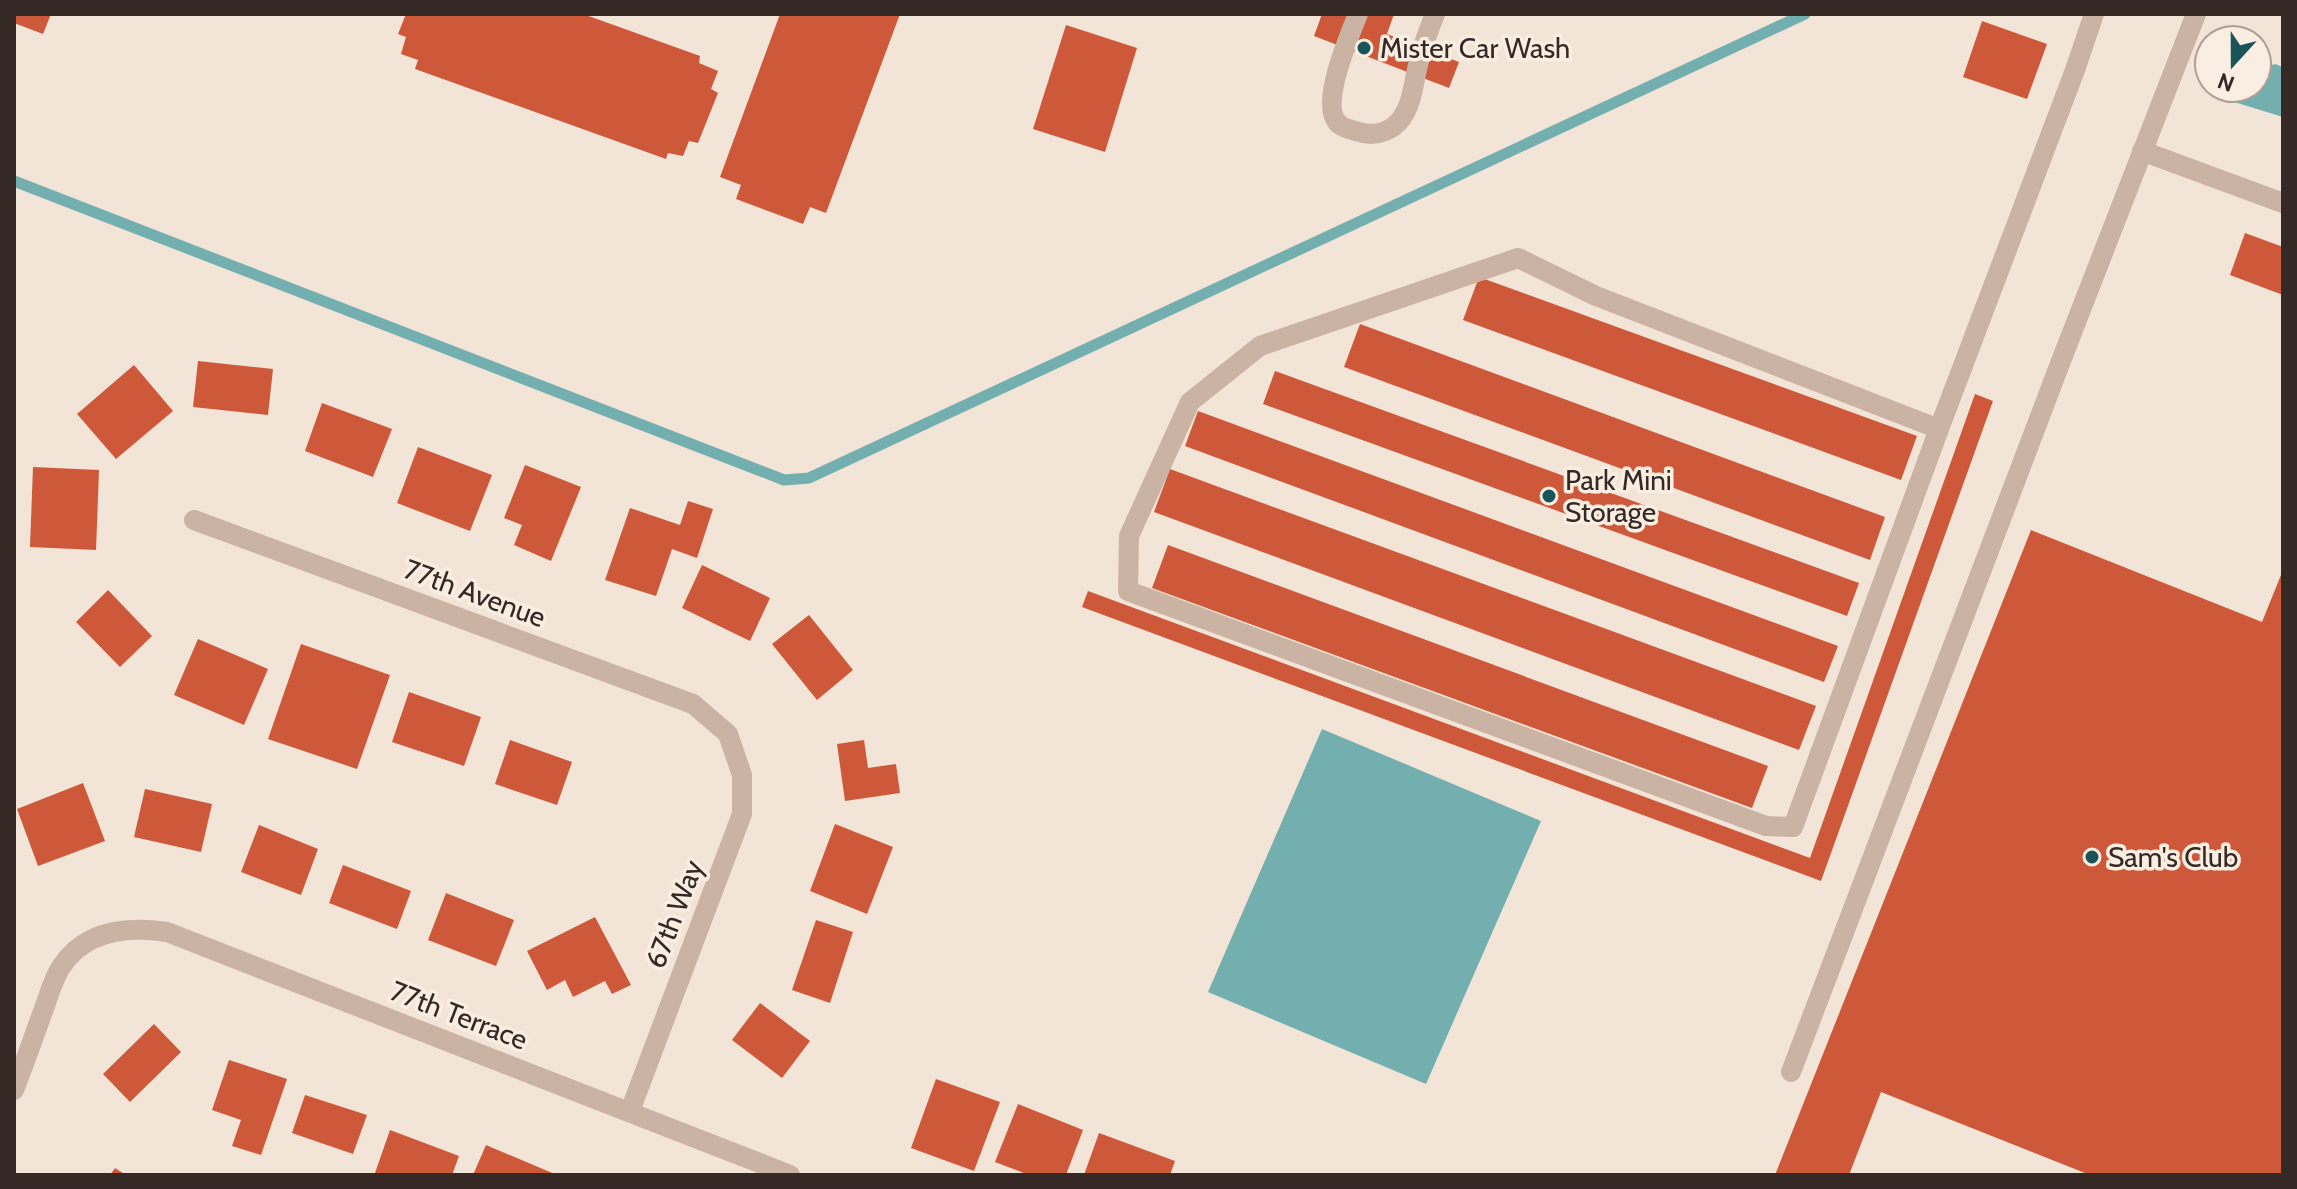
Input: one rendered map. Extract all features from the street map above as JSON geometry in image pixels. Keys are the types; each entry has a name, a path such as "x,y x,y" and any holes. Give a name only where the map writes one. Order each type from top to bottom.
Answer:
{"street":[{"path":"1358,14 1338,67 1331,108 1339,124 1372,135 1386,131 1403,117 1435,14"},
{"path":"1939,429 1596,296 1518,258 1260,346 1190,402 1129,536 1128,591 1766,826 1793,827 2094,14"},
{"path":"1791,1072 2196,14"},
{"path":"2142,151 2283,203"},
{"name":"77th Avenue","path":"194,520 693,704 728,734"},
{"name":"67th Way","path":"630,1111 742,814 742,775 728,734"},
{"name":"77th Terrace","path":"14,1090 62,965 86,944 104,934 133,929 167,932 790,1175"}],"water":[{"path":"2273,65 2283,67 2283,117 2241,104 2273,104"},
{"path":"1322,729 1541,821 1426,1084 1208,992"}],"building":[{"path":"14,14 51,14 43,34 14,23"},
{"path":"406,14 583,14 700,56 699,63 718,71 711,89 718,93 698,143 689,141 683,156 668,153 666,159 415,69 418,60 401,54 406,37 398,34"},
{"path":"780,14 900,14 826,213 810,207 803,224 736,199 741,185 720,177"},
{"path":"1322,14 1394,14 1387,34 1459,62 1449,88 1314,36"},
{"path":"1982,21 2047,44 2027,99 1963,77"},
{"path":"1066,25 1137,48 1105,152 1033,129"},
{"path":"2245,233 2283,247 2283,295 2230,275"},
{"path":"1479,277 1917,436 1901,480 1463,320"},
{"path":"1360,324 1885,517 1870,560 1344,367"},
{"path":"198,361 273,369 268,415 193,407"},
{"path":"134,365 173,411 116,459 77,414"},
{"path":"1275,371 1859,583 1847,616 1263,404"},
{"path":"1975,394 1993,401 1821,881 1082,607 1088,591 1810,858"},
{"path":"322,403 392,429 373,477 305,451"},
{"path":"1198,411 1838,646 1824,682 1185,446"},
{"path":"418,447 492,475 470,531 397,503"},
{"path":"525,465 581,487 551,561 514,545 522,525 504,518"},
{"path":"33,467 99,470 96,550 30,547"},
{"path":"1170,469 1816,706 1799,750 1154,512"},
{"path":"688,501 713,509 697,558 672,549 656,596 605,580 630,508 680,525"},
{"name":"Sam's Club","path":"2031,530 2262,622 2283,570 2283,1175 2090,1175 1881,1092 1849,1175 1775,1175"},
{"path":"1168,545 1768,766 1752,808 1152,588"},
{"path":"702,565 770,598 750,641 682,608"},
{"path":"108,590 152,636 120,667 76,622"},
{"path":"809,615 853,670 817,700 772,644"},
{"path":"198,639 268,669 244,725 174,695"},
{"path":"301,644 390,675 357,769 268,739"},
{"path":"409,692 481,717 464,766 392,742"},
{"path":"510,740 572,762 557,805 495,784"},
{"path":"864,740 868,768 896,764 900,793 845,801 837,744"},
{"path":"83,783 105,841 38,866 17,809"},
{"path":"145,789 212,804 201,852 134,837"},
{"path":"835,824 893,847 867,914 810,891"},
{"path":"259,825 318,849 301,895 241,872"},
{"path":"343,865 411,891 397,929 329,903"},
{"path":"446,893 514,920 496,966 428,940"},
{"path":"595,917 631,985 612,994 605,981 573,997 565,980 547,990 527,951"},
{"path":"816,920 853,932 830,1003 792,990"},
{"path":"760,1003 810,1041 782,1078 732,1040"},
{"path":"154,1024 181,1052 130,1102 103,1074"},
{"path":"229,1060 287,1079 261,1155 232,1146 241,1120 212,1110"},
{"path":"936,1079 1000,1102 974,1171 911,1148"},
{"path":"305,1095 367,1115 353,1154 292,1133"},
{"path":"1018,1104 1083,1130 1066,1175 1029,1175 995,1162"},
{"path":"390,1130 459,1156 452,1175 375,1173"},
{"path":"1099,1133 1175,1161 1170,1175 1084,1175"},
{"path":"486,1145 557,1175 473,1175"},
{"path":"115,1168 126,1175 110,1175"}],"waterway":[{"path":"14,181 784,480 809,478 1805,14"}],"place":[{"name":"Mister Car Wash","path":"1364,48"},
{"name":"Park Mini Storage","path":"1549,496"},
{"name":"Sam's Club","path":"2092,857"}]}
